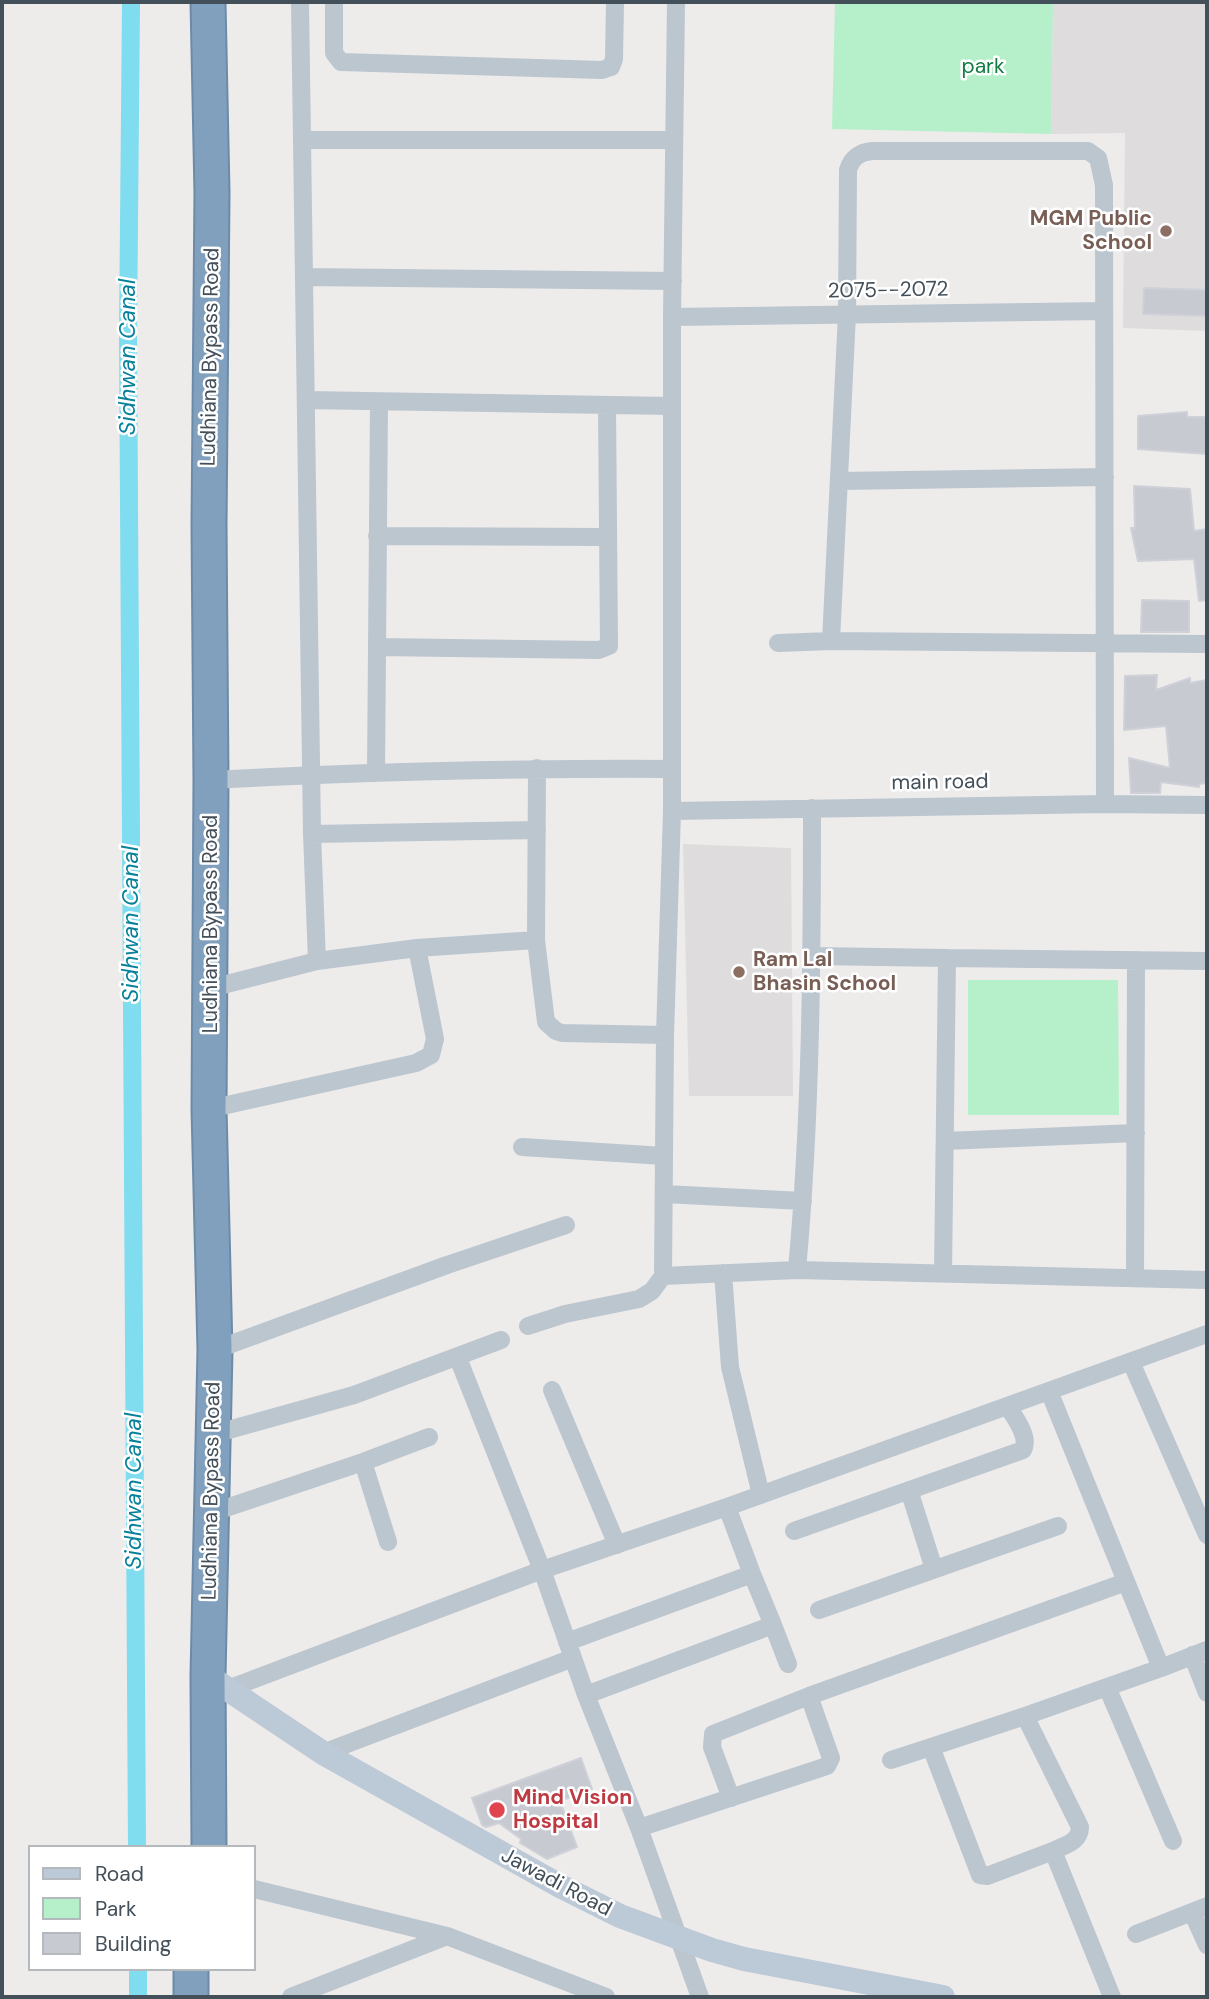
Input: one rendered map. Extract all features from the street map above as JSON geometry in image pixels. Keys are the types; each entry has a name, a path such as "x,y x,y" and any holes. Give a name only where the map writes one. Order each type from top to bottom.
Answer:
{"highway":[{"name":"Ludhiana Bypass Road","path":"190,2 195,193 192,1113 197,1350 191,1644 192,1845"},
{"name":"Ludhiana Bypass Road","path":"208,2 212,193 209,1109 215,1350 211,1513 218,1683 209,1845"},
{"path":"191,1971 191,1997"},
{"path":"209,1971 209,1997"}],"street":[{"path":"300,2 312,834 317,961"},
{"path":"334,2 334,53 341,62 602,70 611,67 614,59 615,2"},
{"path":"528,1326 576,1311 639,1299 652,1291 663,1276 665,1035 672,811 672,317 676,2"},
{"path":"302,140 674,139"},
{"path":"831,641 847,314 850,163 863,152 900,150 1088,151 1098,158 1104,185 1105,804"},
{"path":"304,277 673,281"},
{"name":"2075--2072","path":"672,317 1103,311"},
{"path":"306,400 672,406"},
{"path":"376,773 379,401"},
{"path":"377,647 605,649 609,646 607,405"},
{"path":"839,481 1105,477"},
{"path":"377,536 608,537"},
{"path":"778,643 831,641 1207,644"},
{"path":"211,780 537,768 672,769"},
{"path":"537,768 536,940 544,1016 549,1027 562,1033 665,1035"},
{"name":"main road","path":"672,811 1105,804 1207,805"},
{"path":"797,1270 803,1200 812,956 812,808"},
{"path":"312,834 537,830"},
{"path":"211,988 317,961 417,948 536,940"},
{"path":"209,1109 416,1063 431,1055 435,1040 417,948"},
{"path":"812,956 1207,961"},
{"path":"943,1273 947,958"},
{"path":"1135,1278 1136,960"},
{"path":"945,1141 1136,1133"},
{"path":"522,1147 664,1156"},
{"path":"664,1194 803,1200"},
{"path":"215,1350 447,1265 566,1225"},
{"path":"663,1276 797,1270 1207,1280"},
{"path":"723,1273 730,1367 761,1495"},
{"path":"218,1683 727,1507 1207,1334"},
{"path":"214,1434 354,1395 501,1340"},
{"path":"458,1358 542,1570 586,1695 639,1828 700,1997"},
{"path":"1131,1362 1207,1535"},
{"path":"552,1390 617,1545"},
{"path":"1049,1391 1161,1668"},
{"path":"794,1531 1023,1450 1025,1438 1009,1407"},
{"path":"211,1513 429,1437"},
{"path":"363,1462 388,1542"},
{"path":"909,1490 934,1569"},
{"path":"727,1507 788,1664"},
{"path":"819,1610 1058,1526"},
{"path":"323,1753 752,1574"},
{"path":"731,1798 712,1747 713,1734 808,1696 1126,1583"},
{"path":"586,1695 773,1625"},
{"path":"891,1760 1026,1716 1200,1652 1207,1693"},
{"name":"Jawadi Road","path":"218,1683 323,1753 560,1886 620,1916 744,1959 943,1997"},
{"path":"1107,1687 1174,1841"},
{"path":"639,1828 827,1766 831,1758 808,1696"},
{"path":"931,1746 980,1875 986,1876 1053,1851 1079,1835 1080,1827 1026,1716"},
{"path":"1053,1851 1112,1997"},
{"path":"256,1889 447,1936 607,1997"},
{"path":"1136,1934 1200,1909 1207,1945"},
{"path":"291,1997 447,1936"}],"shaded area":[{"name":"MGM Public School","path":"1053,2 1207,2 1207,331 1123,328 1125,133 1051,134"},
{"name":"Ram Lal Bhasin School","path":"683,844 791,848 793,1096 689,1096"}],"green space":[{"name":"park","path":"835,2 1053,2 1051,134 832,129"},
{"path":"968,980 1118,980 1119,1115 968,1115"}],"building":[{"path":"1144,288 1207,290 1207,316 1143,314"},
{"path":"1187,412 1187,417 1207,417 1207,454 1138,449 1138,416"},
{"path":"1134,486 1190,489 1194,531 1207,529 1207,600 1199,601 1194,559 1138,561 1131,528 1135,528"},
{"path":"1142,600 1189,601 1189,632 1141,632"},
{"path":"1157,675 1156,690 1190,678 1190,683 1207,680 1207,783 1199,784 1199,787 1161,782 1160,793 1131,793 1129,758 1170,768 1166,726 1124,730 1125,676"},
{"path":"581,1758 592,1789 560,1801 577,1847 547,1859 520,1843 521,1839 499,1823 486,1827 482,1825 472,1798"}],"waterway":[{"name":"Sidhwan Canal","path":"131,2 128,334 137,1845"},
{"name":"Sidhwan Canal","path":"138,1971 138,1997"}],"place":[{"name":"MGM Public School","path":"1166,231"},
{"name":"Ram Lal Bhasin School","path":"739,972"},
{"name":"Mind Vision Hospital","path":"497,1810"}]}
